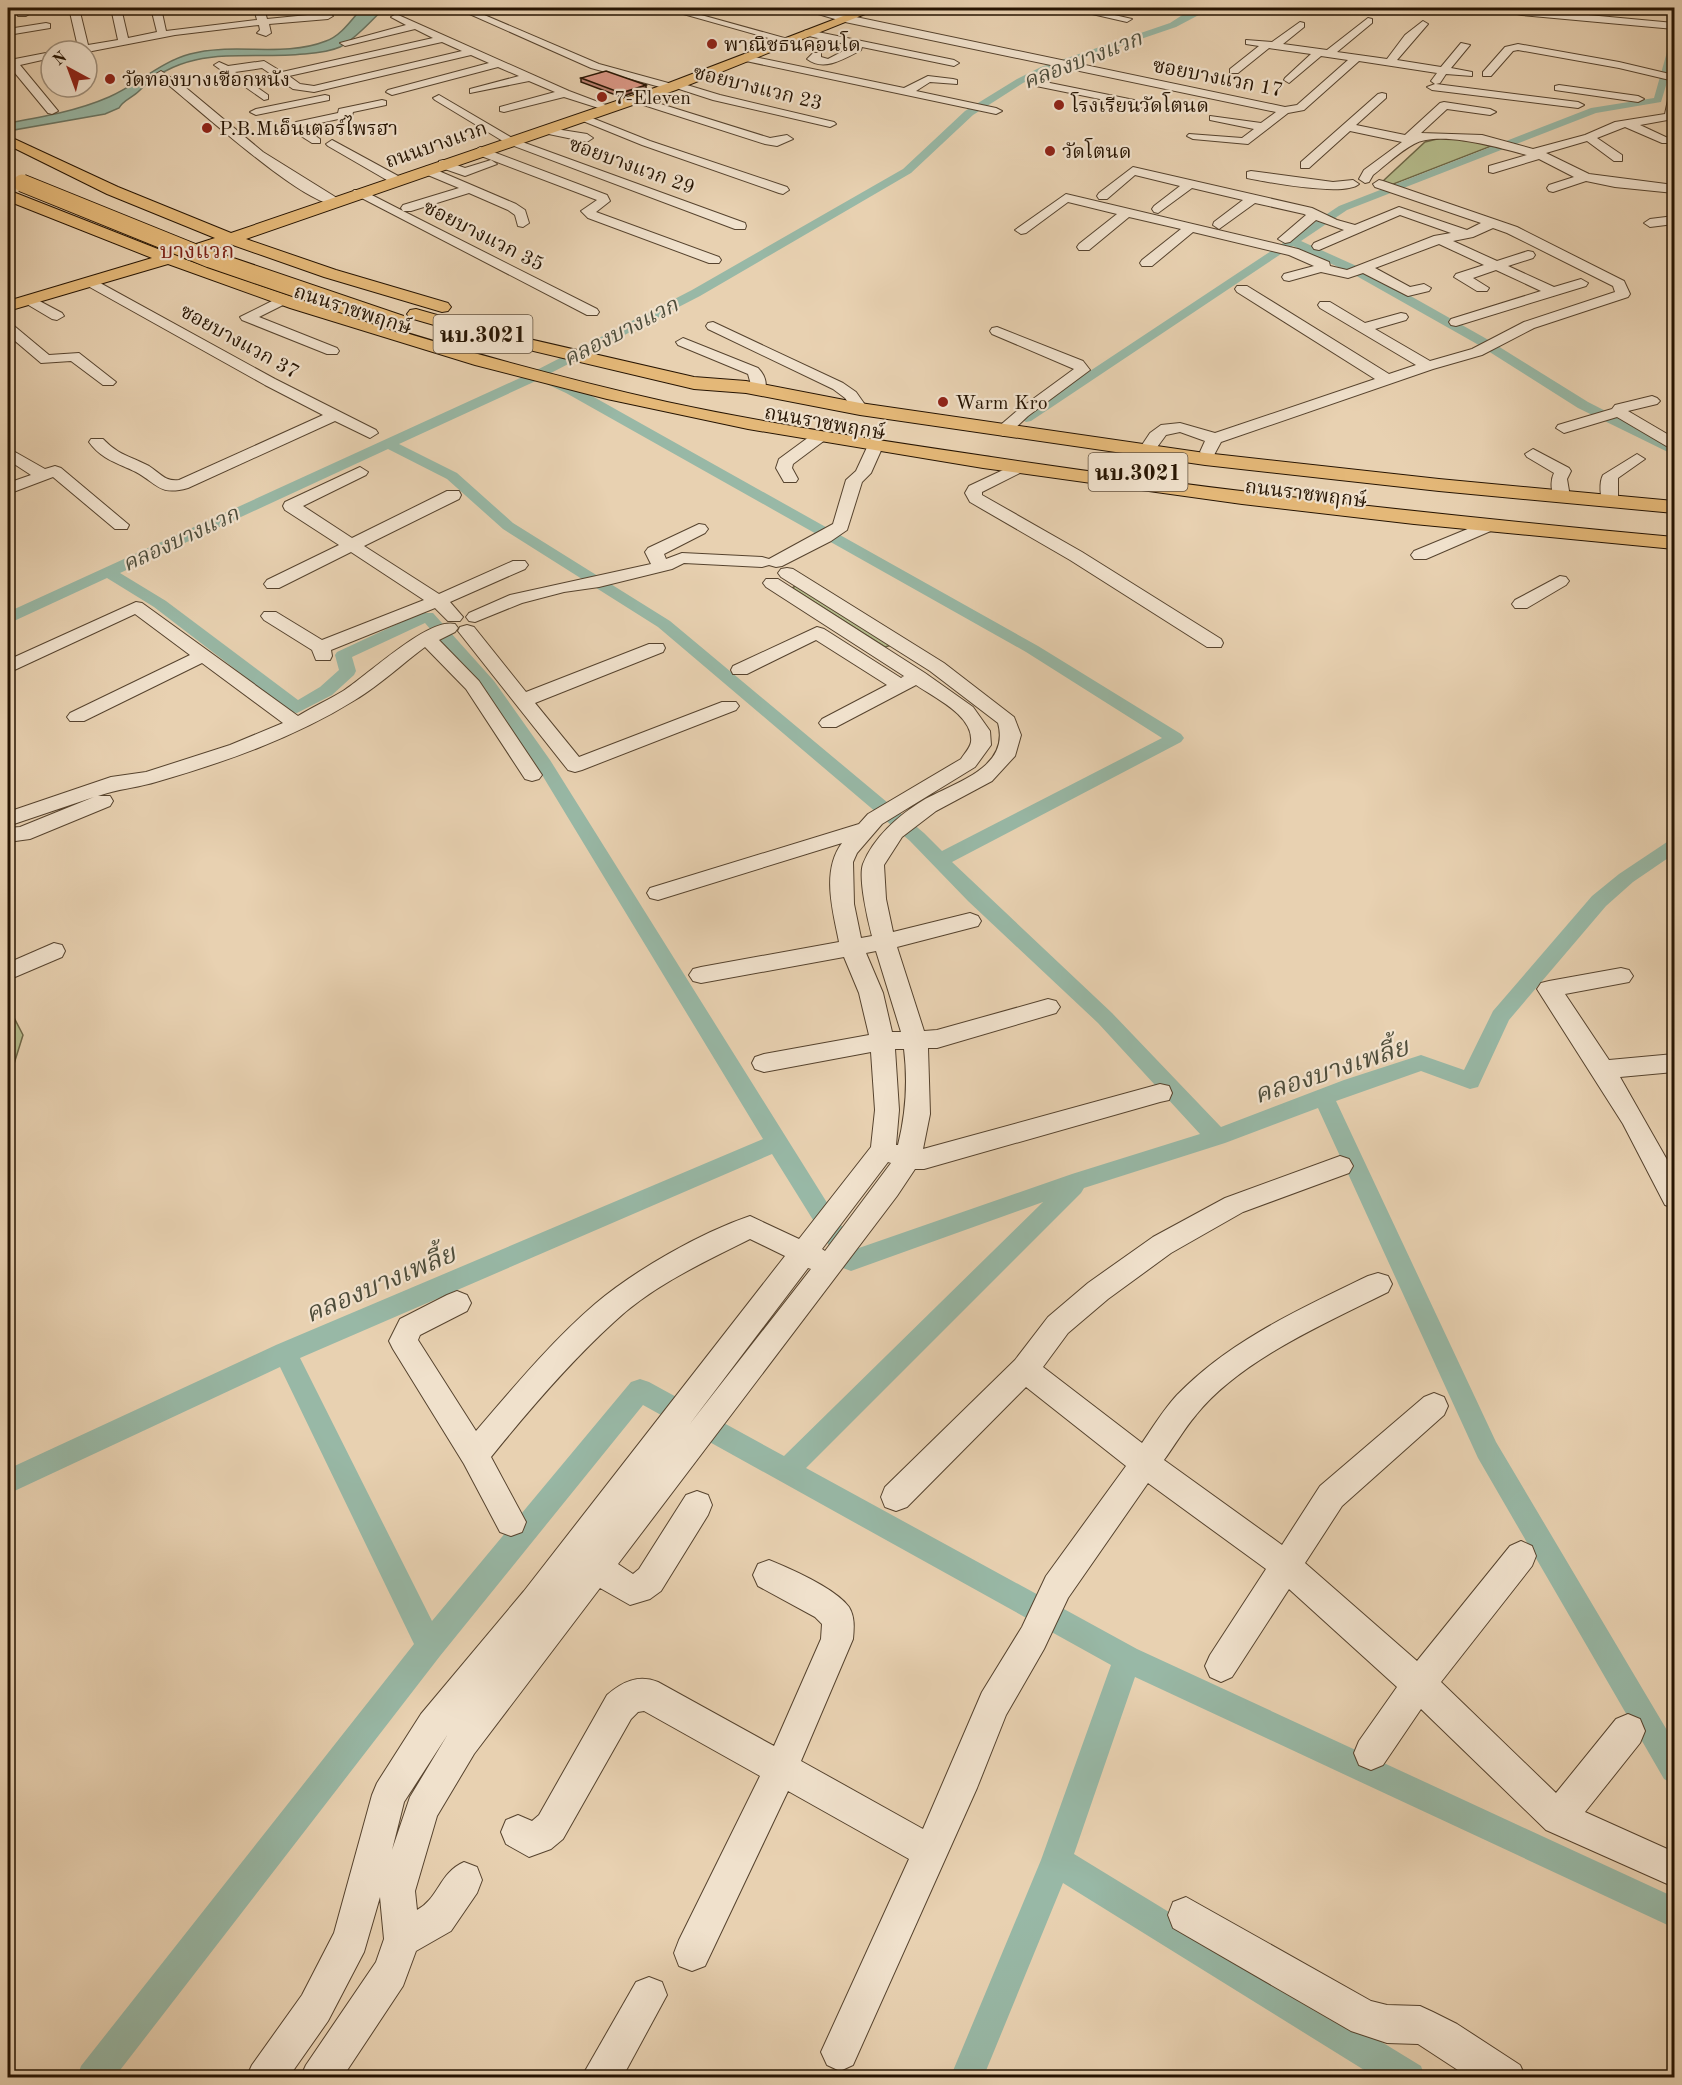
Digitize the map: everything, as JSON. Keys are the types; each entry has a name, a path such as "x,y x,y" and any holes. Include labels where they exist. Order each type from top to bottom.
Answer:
{"main road":[{"name":"ถนนบางแวก","path":"8,306 228,239 333,201 674,86 874,8"},
{"name":"ถนนราชพฤกษ์","path":"8,140 92,181 228,239 556,345 613,374 793,417 997,452 1250,487 1466,511 1668,538"},
{"name":"ถนนราชพฤกษ์","path":"8,154 49,177 567,382 670,408 874,446 1199,494 1487,526 1668,538"},
{"name":"ถนนราชพฤกษ์","path":"15,180 110,222 298,292 409,319 556,345 634,354 712,373 752,388"},
{"name":"ถนนราชพฤกษ์","path":"8,195 216,277 282,300 405,339 526,366 752,388 860,409 1205,459 1610,501 1674,505"},
{"path":"96,231 152,243 178,236 184,231 181,225 158,210"},
{"path":"216,277 216,267 226,260 244,255 269,254"}],"street":[{"path":"74,8 78,39"},
{"path":"116,8 124,42"},
{"path":"156,8 162,34"},
{"path":"244,35 266,33 259,8"},
{"name":"ซอยบางแวก 23","path":"461,8 610,72 830,124"},
{"path":"668,8 786,42"},
{"path":"1071,8 1127,19"},
{"path":"1517,8 1516,10 1522,12 1674,26"},
{"path":"8,15 29,11"},
{"path":"657,15 690,13"},
{"path":"802,13 837,22"},
{"path":"802,13 989,53"},
{"path":"99,46 204,23 263,22 328,16"},
{"path":"396,17 565,93 608,108"},
{"name":"ซอยบางแวก 17","path":"837,22 1049,61 1285,110 1300,108 1355,59"},
{"path":"1389,63 1410,36 1423,24"},
{"path":"1234,71 1300,25"},
{"path":"8,32 46,26"},
{"path":"345,43 417,26"},
{"path":"1289,80 1361,27"},
{"path":"808,33 954,63"},
{"path":"1530,48 1537,36"},
{"path":"743,40 755,37 786,42"},
{"path":"280,75 445,38"},
{"path":"817,55 812,59 829,62 857,48 841,40"},
{"path":"1250,42 1468,74"},
{"path":"1465,45 1429,91 1578,105"},
{"path":"1487,74 1509,48 1530,48 1673,78"},
{"path":"264,97 222,67 264,64 301,89 340,88 473,51"},
{"path":"1575,56 1559,82 1638,99"},
{"path":"9,61 39,57"},
{"path":"745,58 996,111"},
{"path":"9,61 52,111"},
{"path":"392,92 501,63"},
{"path":"1629,80 1634,68"},
{"path":"866,83 885,73"},
{"path":"161,74 192,96 235,136 333,201"},
{"path":"474,91 530,77"},
{"path":"910,93 928,79 953,82"},
{"path":"1205,93 1218,83"},
{"path":"1040,84 1144,105"},
{"path":"314,89 349,115"},
{"path":"1258,104 1273,92"},
{"path":"504,109 565,93"},
{"path":"910,93 948,97"},
{"path":"1305,165 1382,96"},
{"path":"256,112 326,98"},
{"name":"ซอยบางแวก 29","path":"439,98 510,141 740,226"},
{"path":"635,99 769,142 787,138"},
{"path":"921,107 924,102 932,99"},
{"path":"316,141 293,127 300,123 349,115 382,103"},
{"path":"1373,181 1444,105 1490,112"},
{"path":"1493,169 1526,150 1553,148 1673,109"},
{"path":"1193,136 1244,142 1285,110"},
{"path":"582,117 646,143 783,190"},
{"path":"1214,118 1264,127"},
{"path":"460,123 470,128 486,126"},
{"path":"1626,123 1666,141"},
{"path":"1424,124 1483,136 1526,150 1581,176 1615,183 1674,189"},
{"path":"1347,127 1410,140 1443,136 1483,136"},
{"path":"543,130 587,138"},
{"path":"1589,137 1618,158"},
{"path":"332,144 396,180"},
{"path":"1553,148 1566,152 1605,148"},
{"path":"442,164 465,172 491,164 476,153"},
{"path":"476,153 603,198 604,201 587,211 592,215 714,260"},
{"path":"427,170 518,210 523,216 523,223"},
{"path":"1102,196 1133,171 1253,198 1357,230"},
{"path":"1553,188 1581,176 1606,174"},
{"path":"1251,175 1333,186 1373,181 1416,199 1468,229 1493,265 1554,292"},
{"path":"1158,209 1190,184"},
{"path":"407,208 469,189"},
{"path":"1630,196 1674,189"},
{"name":"ซอยบางแวก 35","path":"358,193 592,312"},
{"path":"1021,230 1066,198 1293,252 1318,261 1324,265 1321,268"},
{"path":"1220,225 1253,198"},
{"path":"1319,246 1399,211 1468,229 1502,232 1604,283 1607,289 1508,318 1492,326"},
{"path":"1084,247 1127,212"},
{"path":"1285,239 1322,218"},
{"path":"1650,223 1674,220"},
{"path":"1147,262 1192,227"},
{"path":"1205,459 1214,439 1428,366 1477,352 1528,325 1623,294 1619,284 1512,230 1468,229 1348,274 1321,268 1289,277"},
{"path":"1245,259 1267,245"},
{"path":"1482,288 1461,277 1528,255"},
{"path":"1366,269 1408,292 1424,288"},
{"name":"ซอยบางแวก 37","path":"91,282 270,382 370,433"},
{"path":"1456,322 1581,284"},
{"path":"1242,289 1387,380"},
{"path":"30,300 57,316"},
{"path":"282,300 247,317 332,351"},
{"path":"1325,305 1428,366"},
{"path":"1363,328 1401,317"},
{"path":"713,326 838,387 851,396 860,409"},
{"path":"8,328 46,360 74,357 108,382"},
{"path":"1381,339 1414,328"},
{"path":"997,331 1078,364 1083,370 1004,431"},
{"path":"1146,451 1159,432 1171,428 1197,429 1463,341"},
{"path":"683,342 756,373 752,388"},
{"path":"1619,412 1624,405 1652,401"},
{"path":"1564,428 1619,412 1674,444"},
{"path":"97,442 118,459 142,469 162,484 182,485 335,415"},
{"path":"1197,429 1214,439"},
{"path":"790,479 784,468 785,462 819,437"},
{"path":"8,819 55,811 123,793 148,778 237,749 297,724 350,695 428,639 516,599 664,566 693,574 767,573 840,534 868,480 863,473 874,446"},
{"path":"8,453 43,476"},
{"path":"1533,454 1563,471 1559,479 1562,496"},
{"path":"1610,501 1609,479 1611,475 1637,459"},
{"path":"1018,468 975,489 973,493 976,498 1076,556 1214,643"},
{"path":"8,489 55,471 121,525"},
{"path":"360,472 291,506 438,601 462,623 575,766 729,706"},
{"path":"273,584 453,495"},
{"path":"1420,555 1487,526"},
{"path":"664,566 654,552 699,529"},
{"path":"270,616 322,651 519,565"},
{"path":"767,573 937,667 1007,721 1011,735 1005,756 985,777 921,800"},
{"path":"664,1458 720,1362 883,1150 887,1110 882,1041 871,993 852,948 843,904 842,862 848,850 878,826 921,800 968,763 981,745 980,731 966,711 767,573"},
{"path":"1521,604 1560,581"},
{"path":"8,667 136,607 297,724"},
{"path":"740,670 817,633 900,685"},
{"path":"428,639 445,652 487,705 532,775"},
{"path":"522,701 656,648"},
{"path":"77,717 204,655"},
{"path":"829,723 937,667"},
{"path":"8,835 23,834 55,811"},
{"path":"658,893 878,826"},
{"path":"319,2078 390,1973 402,1939 397,1892 422,1809 462,1742 584,1561 664,1458 746,1373 877,1203 908,1159 918,1114 915,1040 884,942 875,899 873,866 878,826"},
{"path":"701,975 884,942 970,921"},
{"path":"8,972 54,951"},
{"path":"1621,976 1549,989 1668,1166 1674,1198"},
{"path":"764,1063 882,1041 936,1039 1048,1007"},
{"path":"1602,1070 1674,1063"},
{"path":"883,1150 908,1159 924,1159 967,1149 1160,1092"},
{"path":"896,1497 1025,1369 1058,1325 1098,1291 1162,1245 1234,1205 1340,1166"},
{"path":"474,1455 530,1388 605,1312 672,1265 750,1227 809,1246 833,1260"},
{"path":"840,2052 931,1852 994,1704 1033,1638 1057,1587 1186,1405 1215,1377 1275,1335 1378,1284"},
{"path":"457,1304 410,1327 403,1341 474,1455 511,1522"},
{"path":"1025,1369 1145,1463 1286,1566 1419,1684 1558,1818 1674,1870"},
{"path":"1221,1666 1331,1496 1434,1406"},
{"path":"584,1561 630,1590 639,1588 650,1580 697,1505"},
{"path":"1371,1753 1419,1684 1521,1556"},
{"path":"266,2078 315,2008 351,1939 389,1795 433,1726 584,1561"},
{"path":"692,1953 781,1769 837,1639 838,1619 826,1606 769,1575"},
{"path":"518,1832 529,1839 539,1837 550,1827 619,1707 630,1697 646,1694 931,1852"},
{"path":"1558,1818 1628,1731"},
{"path":"402,1939 438,1918 464,1880"},
{"path":"1186,1915 1364,2018 1387,2025 1420,2025 1444,2037 1477,2061 1507,2078"},
{"path":"600,2078 649,1995"}],"shaded area":[{"path":"362,8 385,8 352,39 336,49 304,54 217,57 196,60 176,66 157,76 119,108 105,114 8,131 8,123 72,110 109,97 169,62 190,54 224,49 293,49 326,41 341,31"},
{"path":"1441,138 1463,138 1494,145 1391,185 1383,181 1425,142"},
{"path":"797,585 892,645 885,647 792,588"},
{"path":"8,1006 23,1035 14,1064 8,1072"}],"building":[{"path":"606,71 646,85 621,93 581,78"}],"waterway":[{"name":"คลองบางแวก","path":"388,444 536,376 696,293 907,171 969,113 1020,81 1044,69 1173,25 1187,16 1208,8"},
{"path":"1292,242 1343,208 1594,110 1658,100 1674,45"},
{"path":"1026,418 1292,242"},
{"path":"1292,242 1357,271 1481,341 1583,405 1674,451"},
{"path":"543,378 571,390 1032,649 1175,738 940,860"},
{"name":"คลองบางแวก","path":"108,572 388,444"},
{"path":"388,444 452,476 508,526 664,624 917,837 975,896 1105,1018 1217,1137"},
{"name":"คลองบางแวก","path":"8,618 108,572"},
{"path":"108,572 160,604 297,708 326,691 348,671 343,655 427,616 459,650 516,722 566,799 777,1143"},
{"name":"คลองบางเพลี้ย","path":"1217,1137 1352,1086 1421,1063 1470,1081 1500,1016 1599,901 1626,878 1674,846"},
{"path":"1324,1097 1487,1450 1674,1769"},
{"path":"777,1143 851,1261 1080,1180 1217,1137"},
{"name":"คลองบางเพลี้ย","path":"285,1353 777,1143"},
{"path":"786,1471 1073,1187"},
{"name":"คลองบางเพลี้ย","path":"8,1482 285,1353"},
{"path":"285,1353 430,1646"},
{"path":"430,1646 640,1390 786,1471"},
{"path":"786,1471 1127,1659"},
{"path":"93,2078 430,1646"},
{"path":"1056,1861 1127,1659"},
{"path":"1127,1659 1674,1913"},
{"path":"966,2078 1056,1861"},
{"path":"1056,1861 1409,2078"}],"place":[{"name":"พาณิชธนคอนโด","path":"712,44"},
{"name":"วัดทองบางเชือกหนัง","path":"110,79"},
{"name":"7-Eleven","path":"602,97"},
{"name":"โรงเรียนวัดโตนด","path":"1059,105"},
{"name":"P.B.Mเอ็นเตอร์ไพรฮา","path":"207,128"},
{"name":"วัดโตนด","path":"1050,151"},
{"name":"Warm Kro","path":"943,402"}],"district":[{"name":"บางแวก","path":"197,250"}]}
